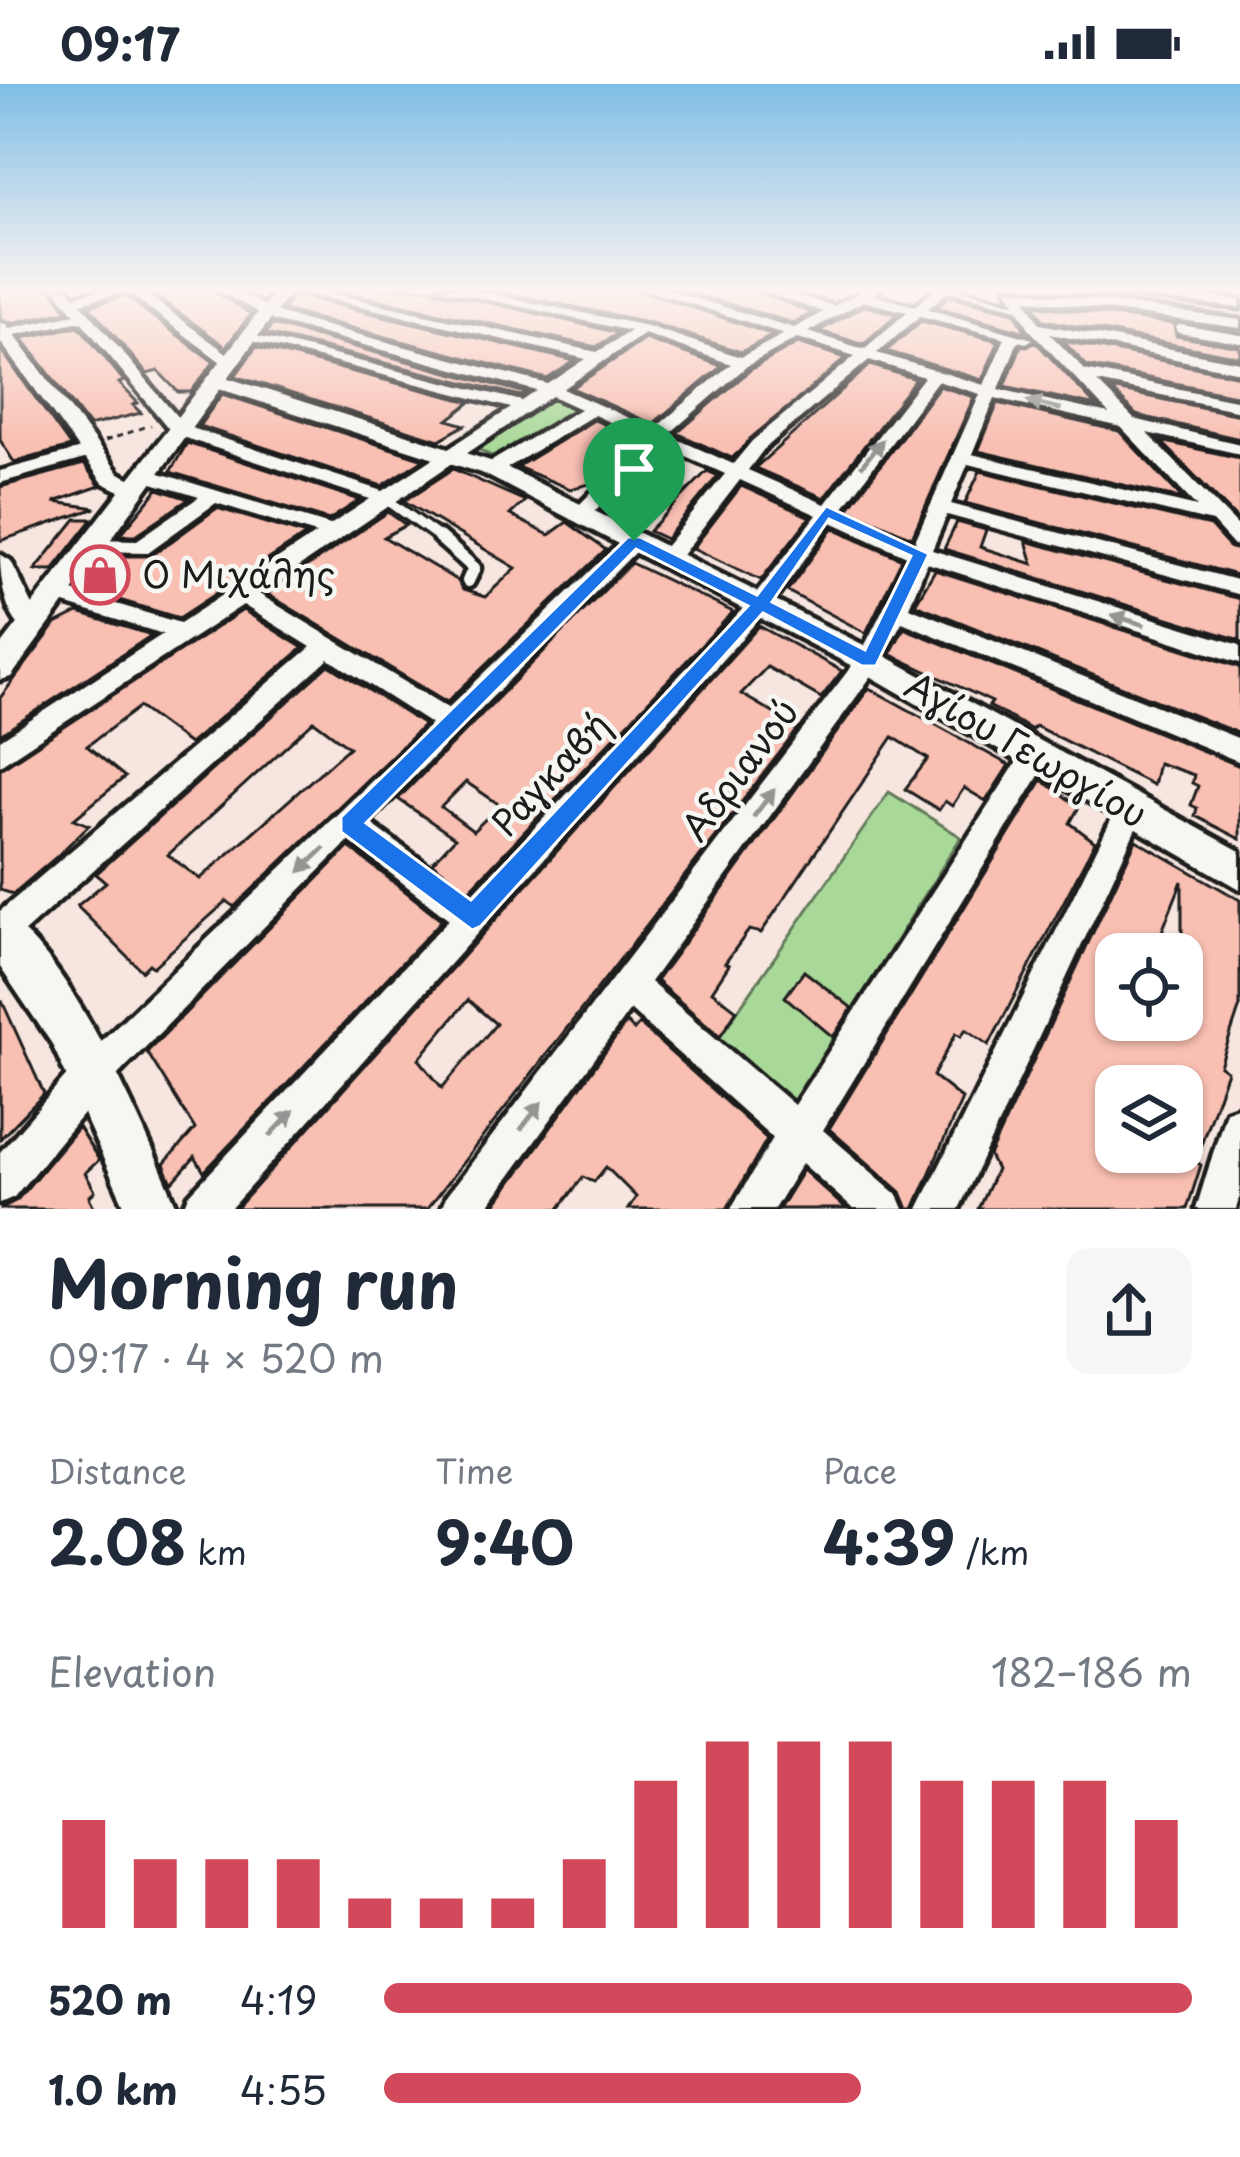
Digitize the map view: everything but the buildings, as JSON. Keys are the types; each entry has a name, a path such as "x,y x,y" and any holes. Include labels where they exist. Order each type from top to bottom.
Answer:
{"street":[{"path":"7,340 110,478 215,495 331,532"},
{"path":"104,340 174,425 383,497"},
{"path":"187,340 223,372"},
{"path":"0,669 17,639 141,482 174,425 246,340"},
{"path":"267,340 523,406"},
{"path":"369,340 550,389 920,554 1240,654"},
{"path":"525,340 599,357"},
{"path":"0,754 624,340"},
{"path":"676,340 742,363"},
{"path":"581,514 655,437 742,363 777,340"},
{"path":"827,340 988,391 1240,449"},
{"path":"668,558 775,429 882,340"},
{"name":"Αδριανού","path":"460,1209 869,661 896,611 1010,340"},
{"path":"1030,340 1052,346"},
{"path":"1047,340 1240,540"},
{"path":"1104,340 1240,367"},
{"name":"Αγίου Γεωργίου","path":"223,372 492,469 869,661 1240,871"},
{"name":"Ραγκαβή","path":"203,1209 760,604 934,374"},
{"path":"1082,374 1240,406"},
{"path":"492,469 592,409"},
{"path":"0,452 7,475 90,449"},
{"path":"960,457 1219,518"},
{"path":"93,546 141,548 215,495"},
{"path":"938,507 1240,588"},
{"path":"0,1183 88,1078 634,541"},
{"path":"1,566 17,639"},
{"path":"241,593 449,722"},
{"path":"56,594 180,631"},
{"path":"896,611 1240,751"},
{"path":"152,1209 42,981 0,934 329,645"},
{"path":"751,1209 1036,756"},
{"path":"938,1209 1130,809"},
{"path":"349,824 472,917"},
{"path":"628,986 884,1209"},
{"path":"1216,1209 1240,1124"},
{"path":"0,1160 36,1135"}],"lane":[{"path":"383,497 466,556 474,568 468,580"}],"path":[{"path":"90,449 174,425"}],"green space":[{"path":"549,397 578,410 497,459 472,446"},
{"path":"889,792 961,837 789,1112 714,1045"}],"place":[{"name":"Ο Μιχάλης","path":"100,575"}],"route":[{"path":"634,541 349,824 472,917 760,604 826,511 920,554 869,661 760,604 634,541"}]}
